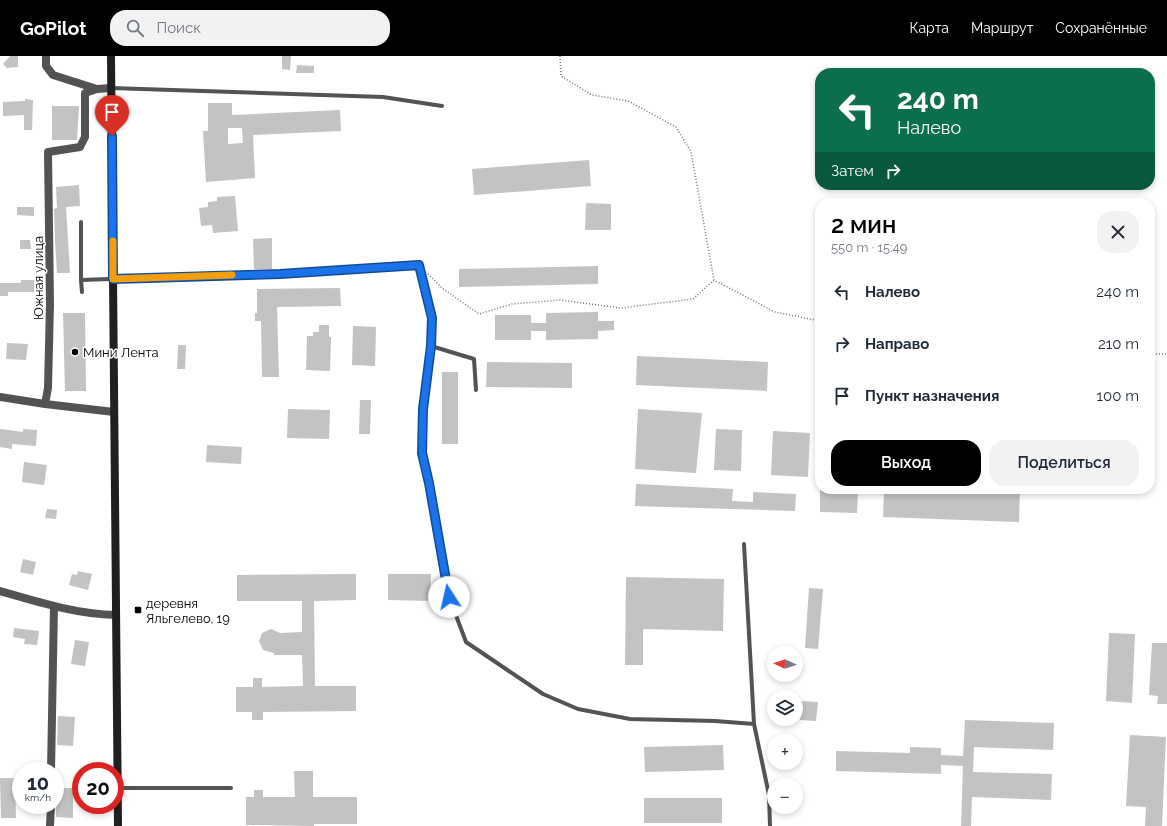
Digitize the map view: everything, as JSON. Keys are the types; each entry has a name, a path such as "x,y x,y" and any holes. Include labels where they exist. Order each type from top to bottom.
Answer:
{"main road":[{"path":"111,56 118,762"},
{"path":"118,814 118,826"}],"street":[{"path":"46,56 46,66 53,75 97,89 111,88"},
{"name":"Южная улица","path":"44,404 48,388 50,303 48,152 80,147 85,137 85,93 97,89"},
{"path":"0,397 44,404 114,412"},
{"path":"0,591 54,606 98,615 116,615"},
{"path":"51,762 54,606"},
{"path":"50,826 51,814"}],"lane":[{"path":"111,88 383,97 442,106"},
{"path":"81,222 82,292"},
{"path":"81,280 280,274 419,265 432,318 431,346 423,409 422,453 429,483 449,597 466,642 543,694 578,709 630,719 715,721 754,724"},
{"path":"431,346 474,359 476,390"},
{"path":"744,544 754,724 769,795 770,826"},
{"path":"124,788 232,788"}],"path":[{"path":"560,56 561,76 592,95 628,101 676,127 691,152 714,280"},
{"path":"419,265 442,288 479,314 512,304 560,300 621,308 694,299 714,280"},
{"path":"714,280 775,312 815,320"},
{"path":"1155,354 1167,354"}],"building":[{"path":"10,56 18,56 18,67 7,68 3,64"},
{"path":"282,56 291,56 290,70 282,69"},
{"path":"297,65 314,66 314,73 296,73"},
{"path":"25,99 33,100 32,130 24,130 24,115 3,116 3,102 25,101"},
{"path":"208,103 232,103 232,115 340,110 341,131 253,135 255,178 206,182 203,131 208,131","holes":["228,128 242,128 243,143 228,144"]},
{"path":"52,106 79,106 77,140 52,140"},
{"path":"589,160 591,186 474,195 472,169"},
{"path":"79,185 80,206 66,207 70,273 57,273 54,209 57,208 56,187"},
{"path":"235,196 238,231 213,233 212,225 201,226 199,208 208,207 208,202 217,201 217,197"},
{"path":"586,203 611,204 611,230 585,230"},
{"path":"17,207 34,207 34,216 17,215"},
{"path":"272,238 272,269 254,269 253,239"},
{"path":"20,240 30,240 31,249 20,249"},
{"path":"598,266 598,284 459,287 459,269"},
{"path":"21,280 34,280 34,292 8,292 8,296 0,296 0,283 21,283"},
{"path":"340,288 341,306 277,307 279,377 262,377 261,321 255,321 255,313 257,313 257,289"},
{"path":"598,312 598,321 614,321 614,330 598,331 598,339 546,340 546,331 531,331 531,340 495,340 495,315 531,315 531,323 546,323 546,313"},
{"name":"Мини Лента","path":"63,313 85,313 86,391 65,391"},
{"path":"319,325 329,325 329,337 331,337 330,371 306,370 307,336 313,336 313,332 319,332"},
{"path":"353,326 376,327 375,366 352,365"},
{"path":"7,343 28,344 26,360 6,359"},
{"path":"178,345 186,345 185,369 177,369"},
{"path":"637,356 768,362 767,391 636,385"},
{"path":"487,362 572,363 572,388 486,387"},
{"path":"442,372 458,372 458,444 442,444"},
{"path":"360,400 371,400 370,434 359,434"},
{"path":"288,409 330,410 329,439 287,438"},
{"path":"638,409 702,413 696,473 635,469"},
{"path":"0,429 23,432 23,429 37,430 36,446 12,444 12,449 0,447"},
{"path":"716,429 742,430 741,471 714,470"},
{"path":"773,431 810,433 808,477 771,475"},
{"path":"207,445 242,447 241,464 206,462"},
{"path":"24,462 47,465 44,485 22,482"},
{"path":"636,484 733,489 732,501 753,502 753,492 796,494 795,511 635,506"},
{"path":"820,494 858,494 857,513 820,512"},
{"path":"884,494 1020,494 1019,522 883,517"},
{"path":"47,509 57,510 56,519 45,518"},
{"path":"23,559 36,562 33,575 20,572"},
{"path":"78,571 92,574 88,590 69,585 72,574 77,575"},
{"path":"356,574 356,600 314,601 315,686 356,686 356,711 263,712 263,720 252,720 252,712 236,712 236,687 253,687 253,678 262,678 262,687 303,686 302,655 274,655 274,653 263,650 259,641 262,633 271,629 280,633 302,632 302,601 237,601 237,575"},
{"path":"388,574 431,574 430,601 388,600"},
{"path":"626,577 724,579 723,631 643,629 643,665 625,665"},
{"path":"809,588 823,589 818,649 805,648"},
{"path":"14,628 39,631 37,645 24,644 25,639 13,637"},
{"path":"1109,633 1135,634 1132,703 1106,701"},
{"path":"75,640 89,642 85,666 71,664"},
{"path":"1152,643 1167,643 1167,704 1157,704 1158,696 1149,695"},
{"path":"803,701 818,702 816,721 803,720"},
{"path":"58,716 75,717 73,746 57,745"},
{"path":"965,720 1054,723 1053,750 974,747 973,772 1052,774 1051,800 972,797 971,826 961,826 963,766 941,765 941,774 836,771 836,751 910,753 910,747 941,748 941,755 963,756"},
{"path":"1130,735 1166,737 1162,826 1145,826 1146,807 1126,806"},
{"path":"723,745 724,770 645,772 644,747"},
{"path":"294,771 313,771 313,797 357,797 357,824 314,824 314,826 246,825 246,797 254,797 254,790 263,790 263,797 295,797"},
{"path":"0,778 12,778 12,814 16,814 16,818 1,818"},
{"path":"64,788 72,788 73,818 56,817 56,814 64,814"},
{"path":"644,798 722,798 722,823 644,823"}],"slow traffic":[{"path":"113,241 113,279 232,275"}],"place":[{"name":"Мини Лента","path":"75,352"},
{"name":"деревня Яльгелево, 19","path":"138,610"}],"route":[{"path":"112,136 113,279 280,274 419,265 432,318 431,346 423,409 422,453 429,483 449,597"}]}
